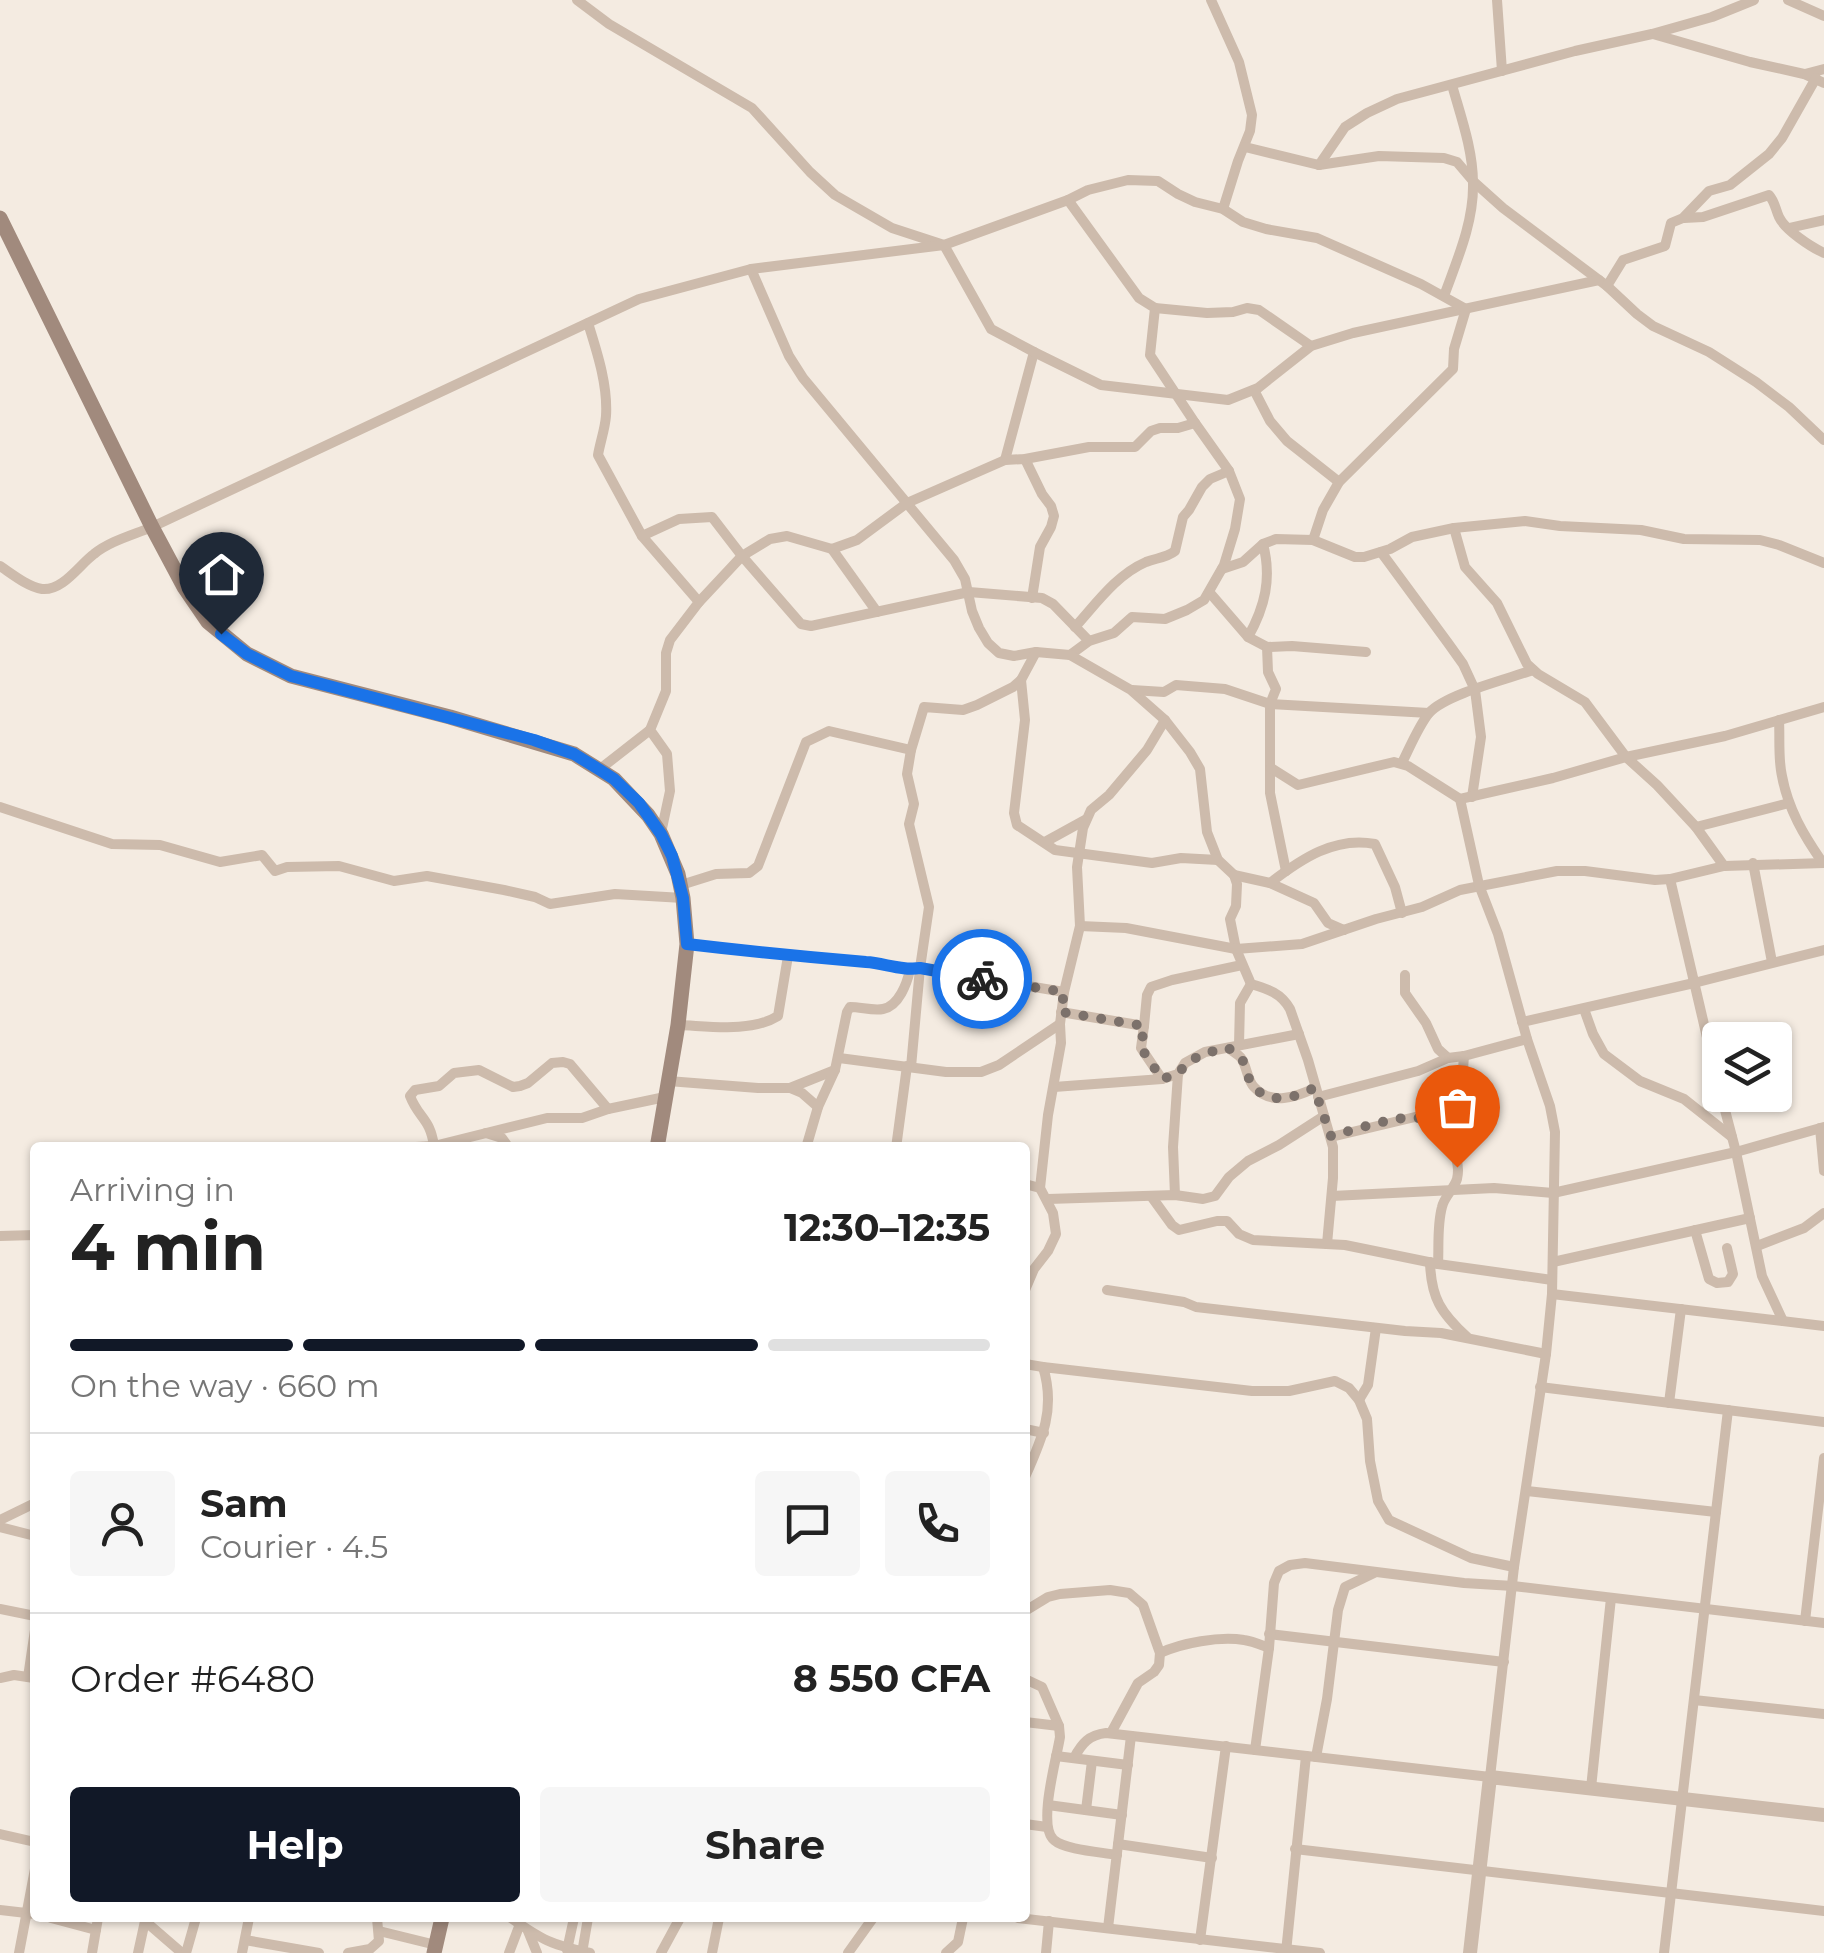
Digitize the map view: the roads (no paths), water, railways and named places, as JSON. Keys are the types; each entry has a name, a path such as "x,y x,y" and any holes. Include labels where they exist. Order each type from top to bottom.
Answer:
{"main road":[{"path":"0,218 152,527 208,622 247,654 291,676 574,754 614,779 639,803 672,856 682,891 687,944 659,1142"},
{"path":"435,1949 441,1922"}],"street":[{"path":"577,0 609,24 752,108 835,195 892,228 944,245 991,329 1101,385 1228,400 1254,390 1310,346 1466,309 1603,283 1623,260 1665,246 1670,222 1703,217 1769,194 1781,221 1806,244 1824,253"},
{"path":"1210,0 1239,62 1252,115 1222,209"},
{"path":"1497,0 1502,71"},
{"path":"1320,165 1345,128 1397,99 1652,34 1754,0"},
{"path":"1788,0 1824,16"},
{"path":"1652,34 1817,76 1769,154 1730,185 1709,192 1682,218"},
{"path":"1444,296 1471,210 1474,182 1452,84"},
{"path":"1244,148 1320,165 1379,156 1457,162 1503,208 1603,283 1637,314 1756,382 1790,407 1824,440"},
{"path":"0,566 33,586 48,589 62,583 94,553 639,299 751,269 944,245 1088,190 1140,179 1158,181 1178,194 1222,209 1243,222 1317,238 1346,249 1466,309"},
{"path":"1068,200 1138,298 1155,308 1208,313 1259,310 1310,346"},
{"path":"1789,228 1824,220"},
{"path":"751,269 789,356 803,378 954,560 988,643 999,653 1014,656 1036,652 1070,655 1132,690 1165,720 1200,769 1207,832 1218,860 1234,876 1238,889 1230,919 1236,950 1252,984 1285,1000 1331,1136 1334,1162 1327,1244"},
{"path":"1070,655 1088,641 1114,633 1132,617 1166,619 1198,605 1210,593 1222,569 1235,529 1240,499 1230,471 1150,355 1155,308"},
{"path":"1313,540 1323,510 1339,482 1454,369 1454,350 1466,309"},
{"path":"588,322 599,358 606,416 598,456 642,536 699,602"},
{"path":"1005,460 1034,352"},
{"path":"1254,390 1287,441 1339,482"},
{"path":"832,550 857,540 907,504 1005,460 1089,447 1135,447 1150,431 1194,423"},
{"path":"1025,459 1054,516 1040,546 1032,598"},
{"path":"1076,627 1112,585 1144,563 1176,552 1182,517 1202,487 1230,471"},
{"path":"642,536 680,519 712,518 801,624 811,626 969,592 1042,598 1053,604 1088,641"},
{"path":"1222,569 1243,562 1263,544 1286,538 1313,540 1356,557 1454,528 1526,521 1641,530 1684,539 1760,540 1824,563"},
{"path":"1454,528 1465,567 1496,603 1527,664 1585,702 1626,758 1696,827 1724,866"},
{"path":"600,770 650,730 666,691 670,640 742,556 770,539 787,536 832,550 877,612"},
{"path":"1248,638 1266,598 1268,564 1263,544"},
{"path":"1381,552 1463,664 1474,690 1481,737 1466,798 1479,885 1496,928 1555,1132 1552,1294 1546,1354 1514,1567 1470,1953"},
{"path":"1210,593 1248,638 1267,647 1366,652"},
{"path":"1267,647 1268,672 1276,689 1270,704 1270,793 1286,871"},
{"path":"897,1142 909,1066 915,969 929,907 909,824 914,804 908,774 911,750 924,707 963,710 1013,687 1036,652"},
{"path":"1402,763 1437,706 1533,670"},
{"path":"1020,680 1024,720 1014,813 1017,825 1055,850 1152,863 1182,858 1218,860"},
{"path":"1132,690 1164,692 1176,685 1225,689 1270,704 1430,713"},
{"path":"1271,768 1298,784 1379,764 1402,763 1466,798 1724,736 1824,707"},
{"path":"1030,1278 1056,1234 1056,1220 1040,1188 1062,1043 1060,1018 1080,926 1078,854 1085,820 1147,750 1165,720"},
{"path":"1778,720 1781,772 1789,803 1804,835 1824,862"},
{"path":"650,730 667,754 670,791 661,834"},
{"path":"0,807 112,844 160,845 220,862 262,856 275,871 287,867 339,866 394,882 427,876 535,897 550,904 614,894 682,891 716,874 750,873 758,866 806,742 816,735 828,731 911,750"},
{"path":"1696,827 1789,803"},
{"path":"1044,842 1085,820"},
{"path":"1270,883 1302,858 1331,847 1376,844 1402,912"},
{"path":"1080,926 1126,928 1236,950 1302,944 1422,907 1460,890 1568,870 1670,880 1724,866 1824,862"},
{"path":"1753,863 1772,962"},
{"path":"1234,876 1270,883 1314,903 1328,923 1344,930"},
{"path":"1670,880 1703,1022"},
{"path":"687,944 882,963 1064,992"},
{"path":"1522,1022 1824,950"},
{"path":"678,1025 769,1022 778,1016 788,956"},
{"path":"1162,1079 1141,1048 1151,987 1242,965"},
{"path":"808,1142 837,1064 847,1012 856,1006 882,1010 892,1006 915,969"},
{"path":"1405,974 1405,993 1438,1049 1448,1058"},
{"path":"1252,984 1240,1004 1234,1047 1252,1086 1280,1098 1418,1071 1448,1058 1527,1039"},
{"path":"1584,1008 1604,1054 1640,1080 1684,1099 1732,1136"},
{"path":"790,1088 837,1064 981,1072 999,1065 1060,1018 1144,1026"},
{"path":"1054,1087 1162,1079 1178,1074 1204,1052 1299,1034"},
{"path":"1432,1125 1461,1094 1464,1056"},
{"path":"434,1142 432,1129 410,1096 415,1090 439,1086 454,1074 479,1070 512,1087 528,1083 552,1063 563,1062 570,1064 608,1109"},
{"path":"1176,1196 1178,1074"},
{"path":"449,1142 547,1118 582,1118 667,1089 790,1088 818,1107"},
{"path":"1725,1112 1764,1284 1783,1322"},
{"path":"1048,1200 1215,1196 1248,1161 1324,1116"},
{"path":"1331,1136 1415,1117 1432,1125 1445,1138 1456,1157 1458,1174 1441,1211 1433,1294 1440,1308 1467,1338"},
{"path":"1332,1196 1494,1188 1554,1193 1736,1152 1822,1128 1824,1170"},
{"path":"486,1132 505,1142"},
{"path":"1030,1185 1040,1188"},
{"path":"1151,1196 1179,1230 1228,1221 1240,1234 1253,1240 1345,1245 1552,1280"},
{"path":"1756,1246 1804,1228 1824,1213"},
{"path":"1552,1262 1750,1218"},
{"path":"1695,1230 1708,1279 1717,1283 1732,1278 1726,1248"},
{"path":"0,1236 30,1236"},
{"path":"1107,1290 1196,1307 1467,1338 1546,1354"},
{"path":"1552,1294 1824,1326"},
{"path":"1669,1403 1681,1309"},
{"path":"1359,1400 1368,1385 1376,1328"},
{"path":"1030,1365 1252,1391 1289,1391 1336,1381 1349,1388 1367,1418 1378,1501 1388,1520 1472,1558 1514,1567"},
{"path":"1030,1465 1044,1432 1050,1398 1043,1367"},
{"path":"1540,1387 1824,1422"},
{"path":"1664,1953 1728,1410"},
{"path":"1030,1430 1044,1432"},
{"path":"1806,1621 1824,1458"},
{"path":"1527,1491 1716,1512"},
{"path":"0,1524 30,1505"},
{"path":"0,1524 30,1534"},
{"path":"1255,1750 1274,1583 1279,1571 1290,1565 1323,1564 1464,1584 1512,1586 1824,1623"},
{"path":"1286,1951 1295,1849 1338,1610 1345,1587 1378,1572"},
{"path":"1030,1608 1060,1594 1110,1590 1128,1593 1143,1605 1160,1652 1157,1670 1138,1683 1111,1733"},
{"path":"1591,1788 1611,1598"},
{"path":"0,1610 30,1615"},
{"path":"1269,1634 1504,1662"},
{"path":"1160,1652 1178,1644 1242,1639 1269,1648"},
{"path":"0,1678 30,1677"},
{"path":"1030,1681 1042,1687 1060,1737 1048,1805 1050,1838 1060,1844 1212,1858"},
{"path":"1694,1700 1824,1714"},
{"path":"1030,1723 1058,1726"},
{"path":"1074,1758 1091,1736 1111,1733 1824,1816"},
{"path":"1108,1928 1132,1736"},
{"path":"1200,1940 1226,1746"},
{"path":"1056,1756 1128,1765"},
{"path":"1086,1810 1092,1761"},
{"path":"1048,1805 1122,1815"},
{"path":"1030,1824 1047,1826"},
{"path":"0,1834 30,1841"},
{"path":"1295,1849 1824,1911"},
{"path":"0,1910 30,1913 19,1953"},
{"path":"1030,1919 1320,1953"},
{"path":"1046,1953 1048,1921"},
{"path":"138,1953 143,1922"},
{"path":"148,1922 184,1953 195,1922"},
{"path":"242,1953 248,1922"},
{"path":"567,1950 573,1922"},
{"path":"520,1924 567,1950 585,1952 588,1922"},
{"path":"661,1953 678,1922"},
{"path":"712,1953 718,1922"},
{"path":"848,1953 870,1922"},
{"path":"946,1953 958,1942 962,1922"},
{"path":"92,1953 97,1924"},
{"path":"509,1953 520,1924"},
{"path":"520,1924 538,1953"},
{"path":"245,1940 320,1953"},
{"path":"348,1953 370,1949 379,1942 435,1949"}]}
